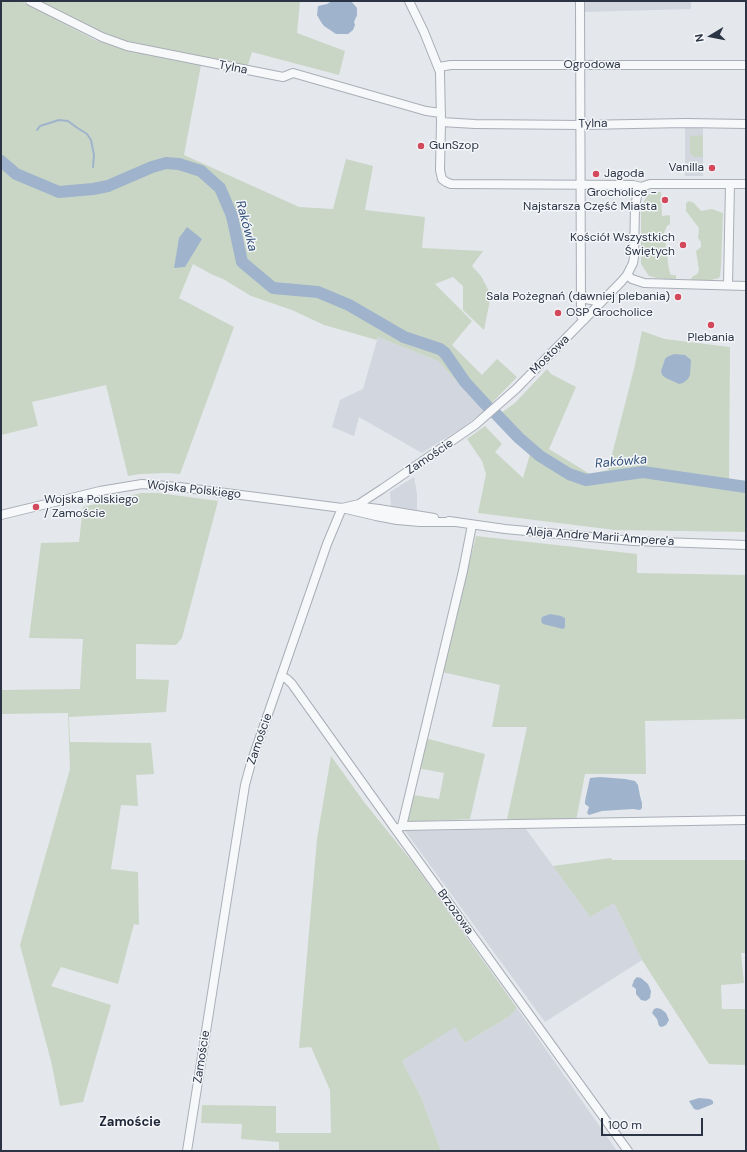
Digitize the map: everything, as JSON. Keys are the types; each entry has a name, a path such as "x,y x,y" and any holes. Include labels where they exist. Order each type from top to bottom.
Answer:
{"street":[{"name":"Tylna","path":"30,1 102,37 127,46 283,77 293,73 426,111 441,113"},
{"path":"409,1 424,32 438,67 441,82 440,175 446,182 451,184 581,184 633,185 641,187 650,184 746,184"},
{"path":"580,1 581,316 584,320"},
{"name":"Ogrodowa","path":"438,67 451,65 580,64 746,65"},
{"name":"Tylna","path":"441,122 475,124 580,125 686,123 746,124"},
{"path":"728,285 730,184"},
{"path":"641,187 638,192 635,206 634,257 627,275 632,279 644,283 746,286"},
{"name":"Mostowa","path":"487,415 499,405 584,320 627,275"},
{"path":"581,294 586,299 601,302"},
{"name":"Zamoście","path":"187,1151 245,785 251,763 327,544 342,508 359,504 465,433 487,415"},
{"name":"Wojska Polskiego","path":"1,515 100,491 142,484 179,487 342,508"},
{"path":"376,493 374,501 379,509"},
{"name":"Aleja Andre Marii Ampere'a","path":"342,508 363,507 421,515 472,525 567,535 633,541 746,545"},
{"name":"Aleja Andre Marii Ampere'a","path":"342,508 397,520 454,522"},
{"path":"472,525 460,585 399,828 746,820"},
{"name":"Brzozowa","path":"281,676 292,684 399,828 628,1151"}],"shaded area":[{"path":"583,1 691,1 691,9 583,12"},
{"path":"685,127 703,127 703,176 685,176"},
{"path":"378,337 438,361 484,411 462,428 422,453 359,417 354,436 332,427 340,400 363,389"},
{"path":"414,477 417,494 417,510 391,506 390,492"},
{"path":"526,829 590,917 614,903 642,960 545,1022 405,831"},
{"path":"517,1008 617,1151 441,1151 421,1097 402,1061 455,1026 465,1043 510,1016"}],"green space":[{"path":"1,1 21,1 95,40 123,49 201,65 184,155 299,207 333,209 346,159 373,166 365,210 425,217 422,248 483,251 472,266 481,276 491,295 484,330 463,310 463,286 453,277 435,284 472,321 452,345 482,375 497,359 517,377 484,411 438,361 378,337 377,340 324,325 292,310 251,296 223,279 193,264 179,298 234,327 180,474 140,474 128,476 106,385 32,402 38,426 1,435"},
{"path":"35,1 300,1 297,33 345,51 339,75 252,52 247,68 118,40"},
{"path":"703,135 703,157 694,157 690,152 690,136"},
{"path":"654,192 661,192 662,216 670,215 670,224 667,226 664,233 669,270 671,275 676,275 674,280 649,276 641,264 641,209 648,195"},
{"path":"689,201 694,203 701,211 712,209 723,213 721,267 719,278 707,281 693,281 691,279 699,270 696,251 701,247 701,242 698,238 699,228 686,211 686,203"},
{"path":"642,331 665,339 730,347 729,479 746,481 746,532 615,530 478,513 486,474 482,461 467,439 485,426 502,444 495,452 523,478 533,444 501,413 515,403 547,369 551,374 576,387 549,449 590,474 608,470 634,369"},
{"path":"141,493 159,493 218,501 182,638 176,645 136,644 136,679 169,680 166,712 69,717 70,742 151,743 154,774 136,775 138,806 121,805 111,869 138,872 139,925 134,924 118,984 61,967 51,986 111,1005 83,1102 60,1106 51,1061 20,945 70,769 68,713 1,714 1,690 80,689 83,639 29,638 41,543 79,542 83,507"},
{"path":"476,536 637,554 637,573 746,575 746,719 645,721 646,774 585,774 576,821 507,819 527,727 492,727 500,685 442,672"},
{"path":"425,738 485,754 470,819 408,822 413,795 439,799 444,773 417,768"},
{"path":"331,756 364,802 414,864 517,1008 510,1016 465,1043 455,1027 402,1061 421,1097 441,1151 279,1151 279,1142 241,1139 242,1124 201,1123 202,1105 276,1106 276,1133 331,1133 330,1090 311,1047 299,1048 317,839"},
{"path":"611,858 612,860 746,860 746,953 741,953 744,983 721,985 722,1009 746,1009 746,1065 709,1064 642,960 614,903 590,917 553,866"}],"water":[{"path":"332,1 351,1 357,8 357,15 354,22 355,25 353,30 348,34 336,34 324,26 317,15 318,6"},
{"path":"187,227 202,239 185,267 174,268 179,238"},
{"path":"674,354 685,355 691,360 690,375 688,379 679,384 666,378 662,375 661,371 665,359"},
{"path":"550,614 565,618 565,627 563,629 543,624 541,621 542,617"},
{"path":"600,777 635,781 638,785 642,808 640,810 602,811 589,815 587,813 589,807 585,804 585,801 590,778"},
{"path":"637,977 641,978 648,984 651,991 650,998 646,1001 641,1000 636,994 636,989 632,986"},
{"path":"657,1008 666,1013 669,1020 666,1025 662,1027 659,1026 657,1019 652,1013 654,1009"},
{"path":"699,1098 710,1099 713,1101 713,1104 698,1110 694,1109 689,1101"}],"waterway":[{"path":"37,130 40,126 59,120 68,121 87,134 91,140 94,155 93,167"},
{"name":"Rakówka","path":"1,161 16,174 59,192 108,186 152,167 166,163 179,164 201,171 220,188 232,216 242,262 273,288 318,292 349,305 404,337 440,349 445,353 465,382 488,407"},
{"name":"Rakówka","path":"496,414 519,438 540,456 569,474 586,480 643,472 746,487"}],"place":[{"name":"GunSzop","path":"421,146"},
{"name":"Vanilla","path":"712,168"},
{"name":"Jagoda","path":"596,174"},
{"name":"Grocholice - Najstarsza Część Miasta","path":"665,200"},
{"name":"Kościół Wszystkich Świętych","path":"683,245"},
{"name":"Sala Pożegnań (dawniej plebania)","path":"678,297"},
{"name":"OSP Grocholice","path":"558,313"},
{"name":"Plebania","path":"711,325"},
{"name":"Wojska Polskiego / Zamoście","path":"36,507"}],"district":[{"name":"Zamoście","path":"130,1123"}]}
